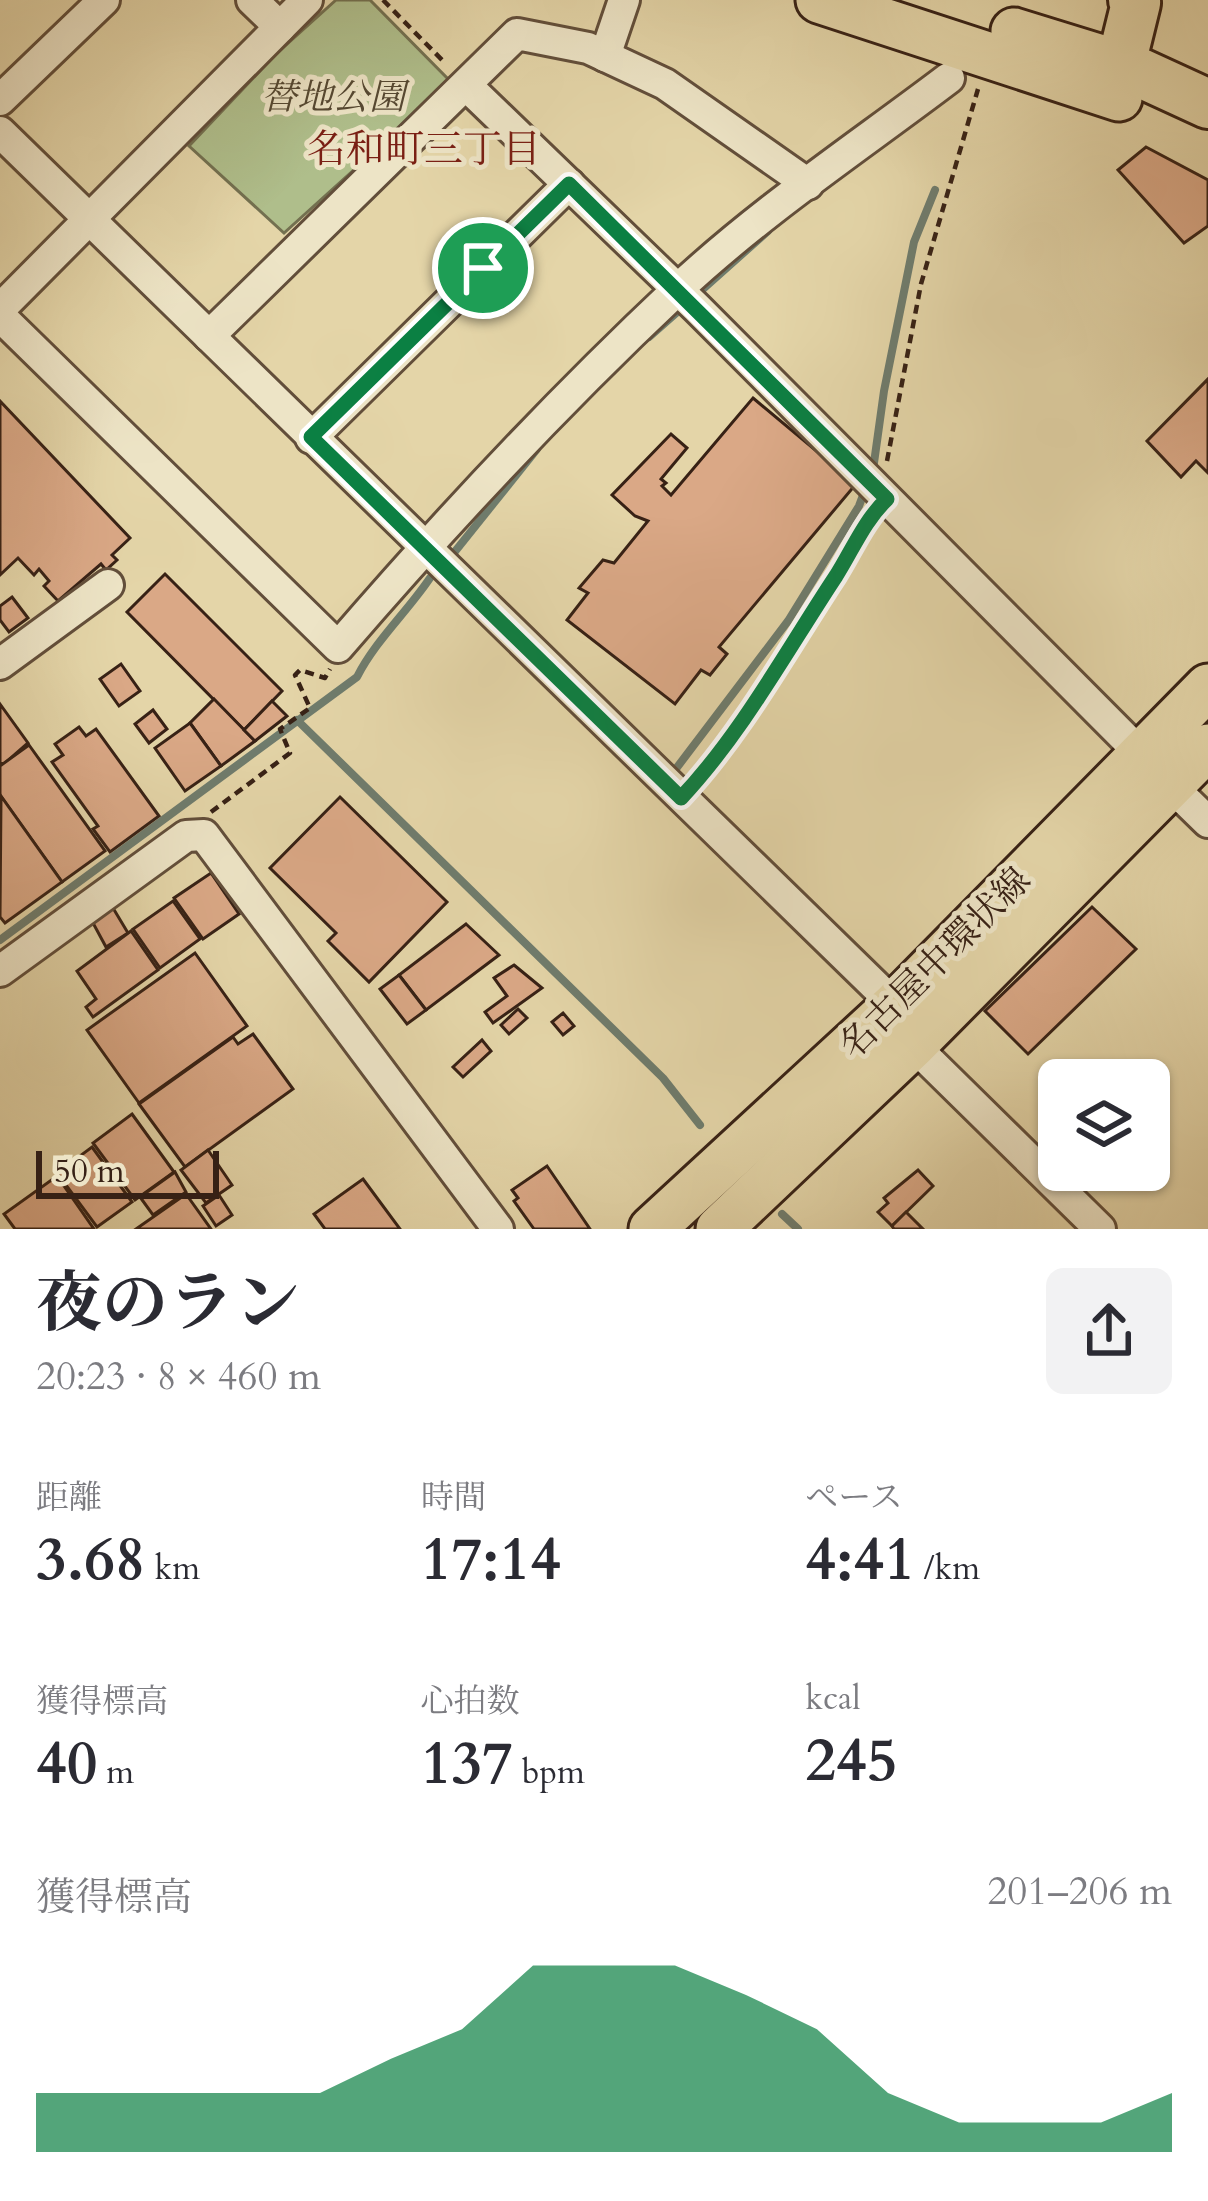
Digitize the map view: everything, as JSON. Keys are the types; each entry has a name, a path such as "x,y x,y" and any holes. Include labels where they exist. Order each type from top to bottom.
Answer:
{"highway":[{"path":"1120,81 1136,4 1132,0"},
{"path":"1120,81 1208,104"},
{"path":"1120,81 1208,141"}],"main road":[{"path":"819,0 992,56 1120,81"},
{"path":"920,0 1120,81"},
{"name":"名古屋中環状線","path":"719,1229 904,1025 1155,769 1208,687"},
{"name":"名古屋中環状線","path":"1155,769 1208,747"},
{"name":"名古屋中環状線","path":"652,1229 904,1025"}],"street":[{"path":"0,100 104,0"},
{"path":"252,0 280,27"},
{"path":"307,0 0,313 338,646 423,548 685,296 808,184 949,78"},
{"path":"605,56 624,0"},
{"path":"208,336 517,34 589,48 665,84 808,184"},
{"path":"467,86 685,296 1208,822"},
{"path":"0,133 681,798 1100,1229"},
{"path":"311,437 569,184"},
{"path":"0,664 108,585"},
{"path":"0,971 186,836 204,835 498,1229"}],"path":[{"path":"383,0 467,86"},
{"path":"681,798 751,706 883,494 920,284 967,137 972,104 992,56"},
{"path":"186,836 290,753 280,729 310,708 295,675 300,670 326,678 338,646"}],"green space":[{"name":"替地公園","path":"336,0 370,0 451,82 284,233 189,146 275,55"}],"building":[{"path":"1146,147 1208,180 1208,226 1184,243 1118,170"},
{"path":"1208,379 1208,473 1196,461 1181,477 1147,441"},
{"path":"753,398 856,484 719,647 727,654 710,675 701,670 675,704 567,620 588,593 579,588 603,560 614,563 648,521 612,495 671,434 687,448 661,479 671,495"},
{"path":"0,401 130,538 112,555 117,560 106,570 101,564 58,601 44,586 49,581 39,569 34,575 18,558 0,575"},
{"path":"165,574 282,691 244,730 127,612"},
{"path":"12,597 28,618 9,632 0,620 0,606"},
{"path":"121,664 140,691 119,706 100,679"},
{"path":"214,699 255,741 221,766 190,723"},
{"path":"272,701 287,716 255,741 244,730"},
{"path":"0,704 28,743 4,764 0,763"},
{"path":"153,710 167,729 149,743 135,724"},
{"path":"190,723 221,766 185,791 155,748"},
{"path":"79,727 86,736 96,729 159,816 110,852 93,829 98,826 52,762 63,755 55,744"},
{"path":"29,745 105,851 62,882 0,795 0,766"},
{"path":"1,796 62,882 5,923 0,917"},
{"path":"340,797 447,902 369,982 328,941 336,933 270,868"},
{"path":"211,873 239,914 203,939 174,898"},
{"path":"173,901 200,939 160,968 133,929"},
{"path":"1092,907 1136,949 1028,1054 985,1011"},
{"path":"113,908 128,933 106,947 93,923"},
{"path":"466,924 499,955 426,1010 399,975"},
{"path":"131,931 158,970 93,1017 86,1007 96,999 77,971"},
{"path":"195,953 247,1026 139,1103 87,1030"},
{"path":"514,965 542,988 493,1023 485,1012 507,996 494,978"},
{"path":"399,975 426,1010 407,1024 380,989"},
{"path":"518,1009 527,1018 509,1034 501,1025"},
{"path":"563,1013 574,1026 563,1035 552,1022"},
{"path":"253,1034 293,1089 185,1167 139,1104 233,1037 238,1044"},
{"path":"482,1040 491,1051 463,1077 453,1067"},
{"path":"132,1114 174,1172 135,1200 93,1143"},
{"path":"92,1147 132,1202 97,1227 57,1173"},
{"path":"208,1150 232,1185 206,1203 181,1170"},
{"path":"547,1166 590,1229 534,1229 514,1201 518,1198 512,1190"},
{"path":"918,1170 933,1186 892,1226 878,1212 888,1203 884,1198"},
{"path":"175,1172 186,1192 153,1215 140,1197"},
{"path":"57,1176 94,1229 15,1229 4,1214"},
{"path":"363,1179 400,1229 325,1229 314,1214"},
{"path":"186,1194 211,1229 136,1229"},
{"path":"219,1195 232,1215 216,1226 203,1206"},
{"path":"906,1212 923,1229 894,1229"}],"waterway":[{"path":"873,470 914,242 935,190"},
{"path":"694,297 768,231"},
{"path":"649,337 683,307"},
{"path":"449,559 537,449"},
{"path":"672,774 788,621 865,490"},
{"path":"0,940 357,677 430,578"},
{"path":"297,720 663,1078 700,1125"},
{"path":"782,1214 798,1229"}],"district":[{"name":"名和町三丁目","path":"424,148"}],"route":[{"path":"569,184 887,499 871,514 751,706 681,798 311,437 483,268 569,184"}]}
